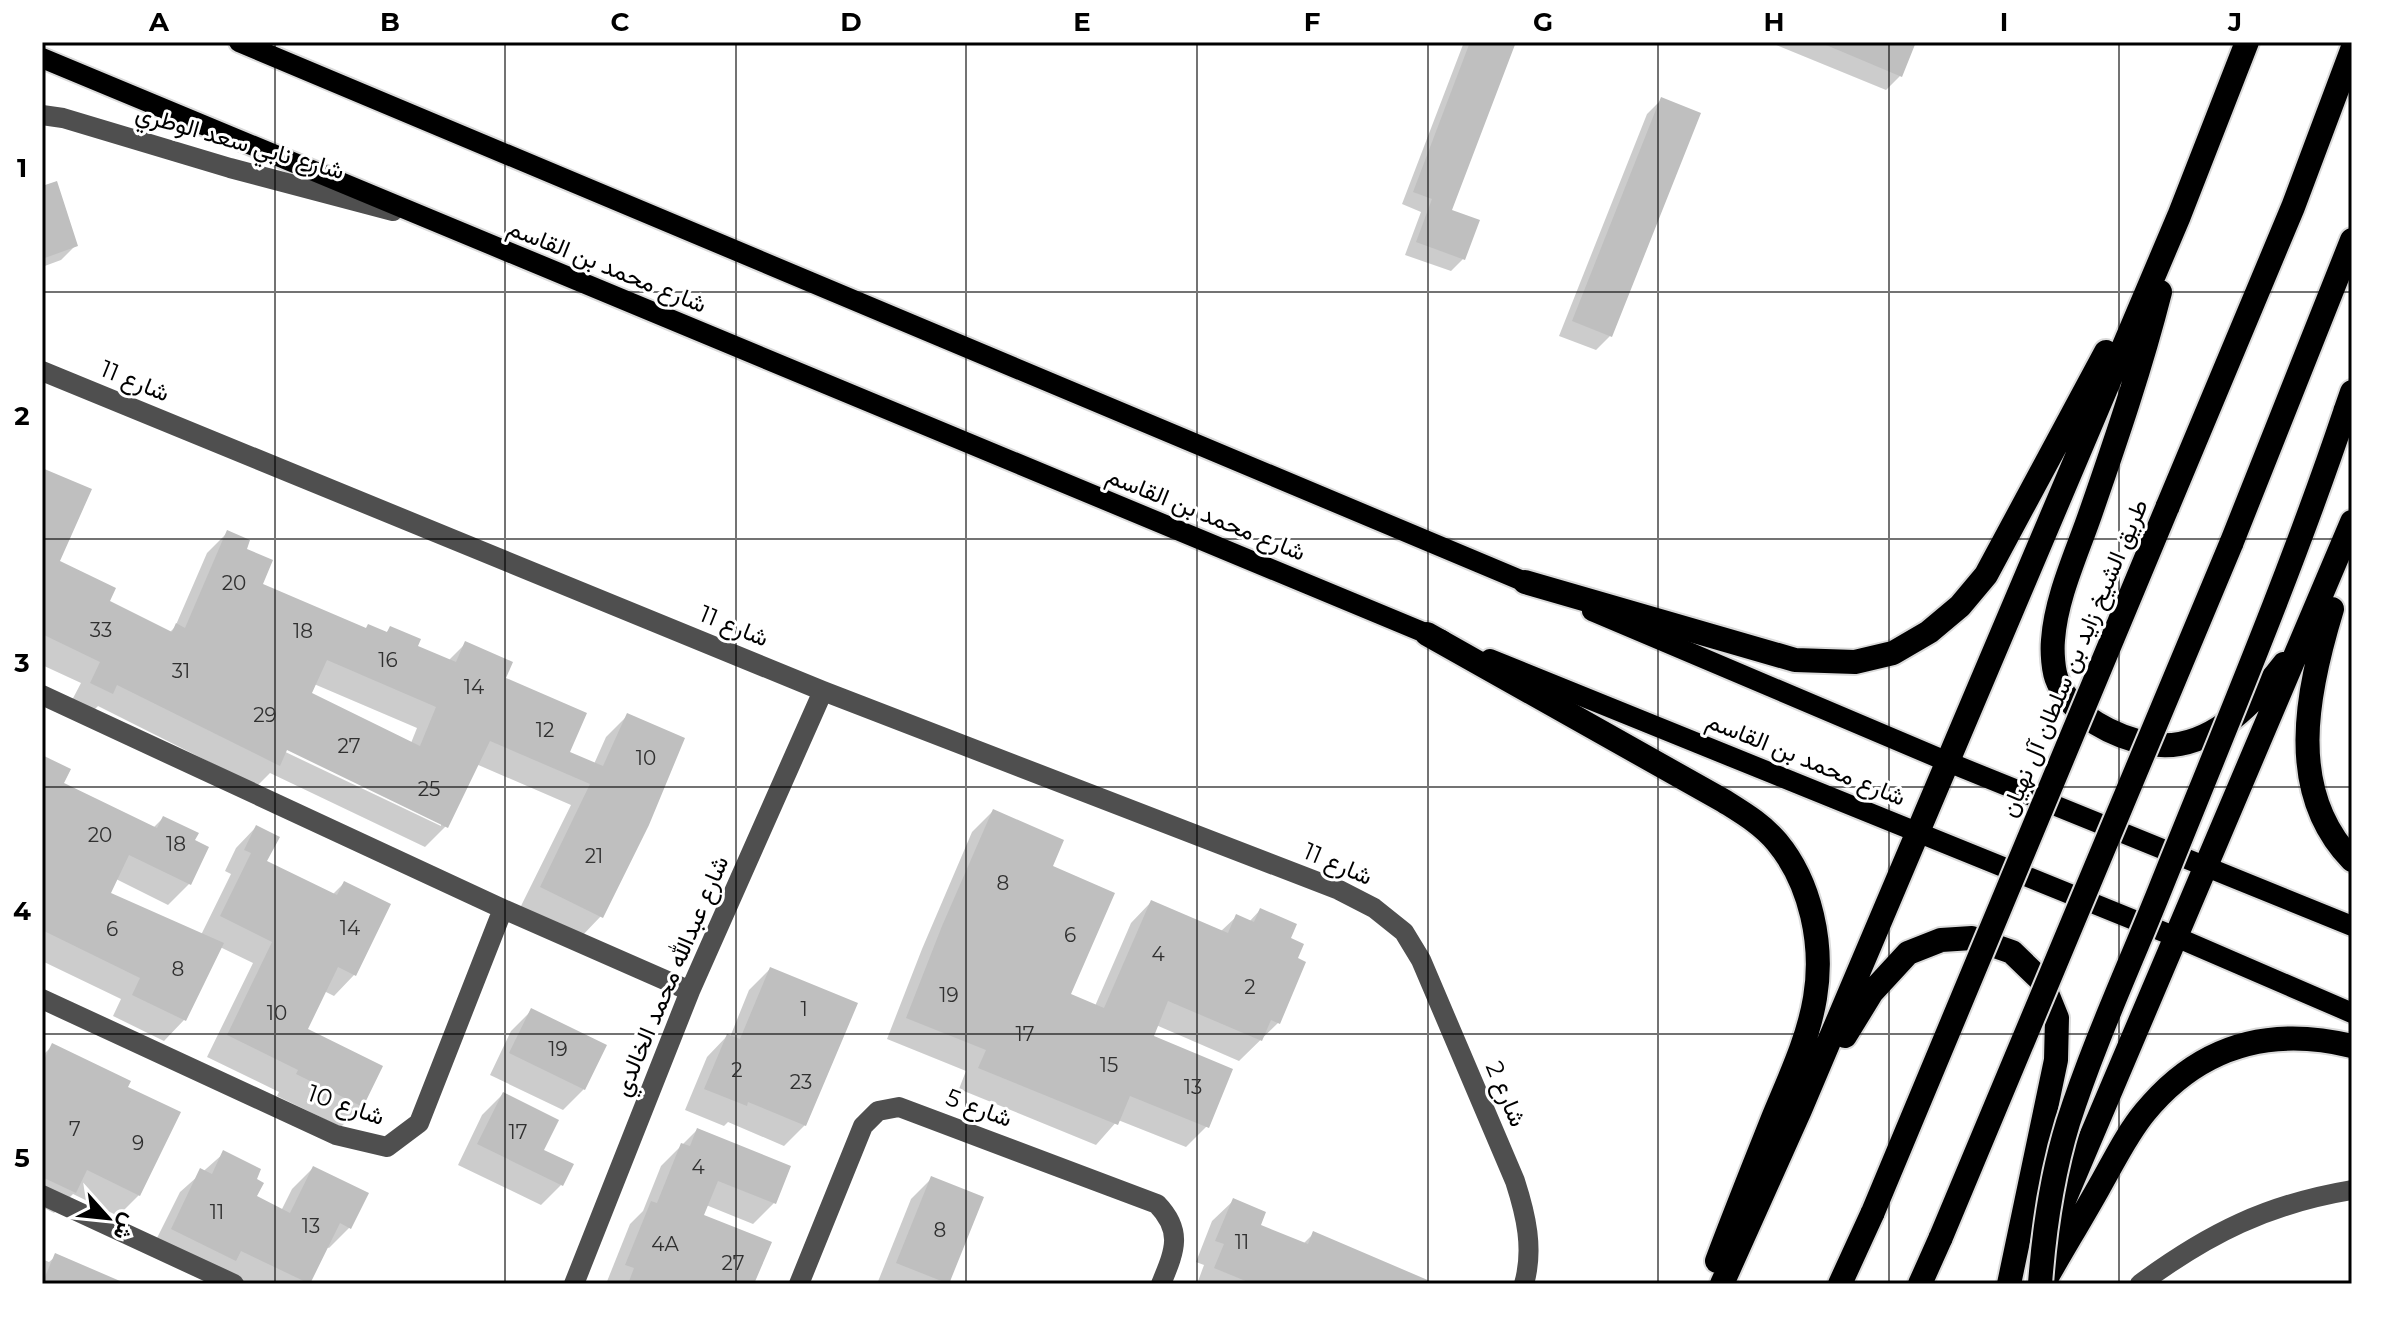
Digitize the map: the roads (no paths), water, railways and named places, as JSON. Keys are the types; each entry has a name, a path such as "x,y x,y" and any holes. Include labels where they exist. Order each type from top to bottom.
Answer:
{"highway":[{"path":"1722,1284 1800,1110 2179,216 2247,42"},
{"name":"طريق الشيخ زايد بن سلطان آل نهيان","path":"1840,1284 1873,1212 2293,207 2352,50"},
{"path":"1525,582 1795,660 1855,662 1893,653 1929,632 1960,606 1986,575 2179,216"},
{"path":"2179,216 2134,383 2062,597 2052,641 2056,681 2076,709 2125,739 2160,745 2198,740 2231,720 2262,693 2305,638"},
{"path":"1920,1284 2231,544 2352,240"},
{"path":"2041,1284 2047,1215 2083,1080 2277,601 2348,402"},
{"path":"2028,1284 2352,522"},
{"path":"2352,544 2310,690 2306,732 2309,774 2322,816 2352,860"},
{"path":"1427,634 1756,821 1777,842 1795,869 1808,899 1815,929 1817,962 1816,996 1805,1040 1708,1284"},
{"path":"1800,1110 1872,992 1908,953 1941,940 1972,938 2012,952 2042,981 2057,1018 2056,1060 2009,1284"},
{"path":"2041,1284 2121,1148 2145,1112 2175,1081 2209,1057 2245,1043 2281,1038 2319,1038 2352,1046"}],"main road":[{"path":"239,42 1948,762 2352,926"},
{"name":"شارع محمد بن القاسم","path":"42,58 1427,634 2176,937 2352,1013"}],"street":[{"name":"شارع نابي سعد الوطري","path":"42,115 63,118 230,168 424,219"},
{"name":"شارع 11","path":"42,371 823,691 1339,890 1374,908 1404,932"},
{"name":"شارع عبدالله محمد الخالدي","path":"574,1284 690,991 823,691"},
{"path":"42,695 503,909 690,991"},
{"name":"شارع 10","path":"42,999 336,1135 387,1147 419,1123 503,909"},
{"name":"شارع 2","path":"1404,932 1421,960 1515,1181 1529,1239 1524,1284"},
{"name":"شارع 5","path":"799,1284 863,1126 878,1111 899,1107 1157,1204 1172,1224 1175,1236 1161,1284"},
{"path":"2140,1284 2167,1264 2228,1229 2271,1209 2306,1198 2352,1190"},
{"path":"42,1195 234,1284"}]}
